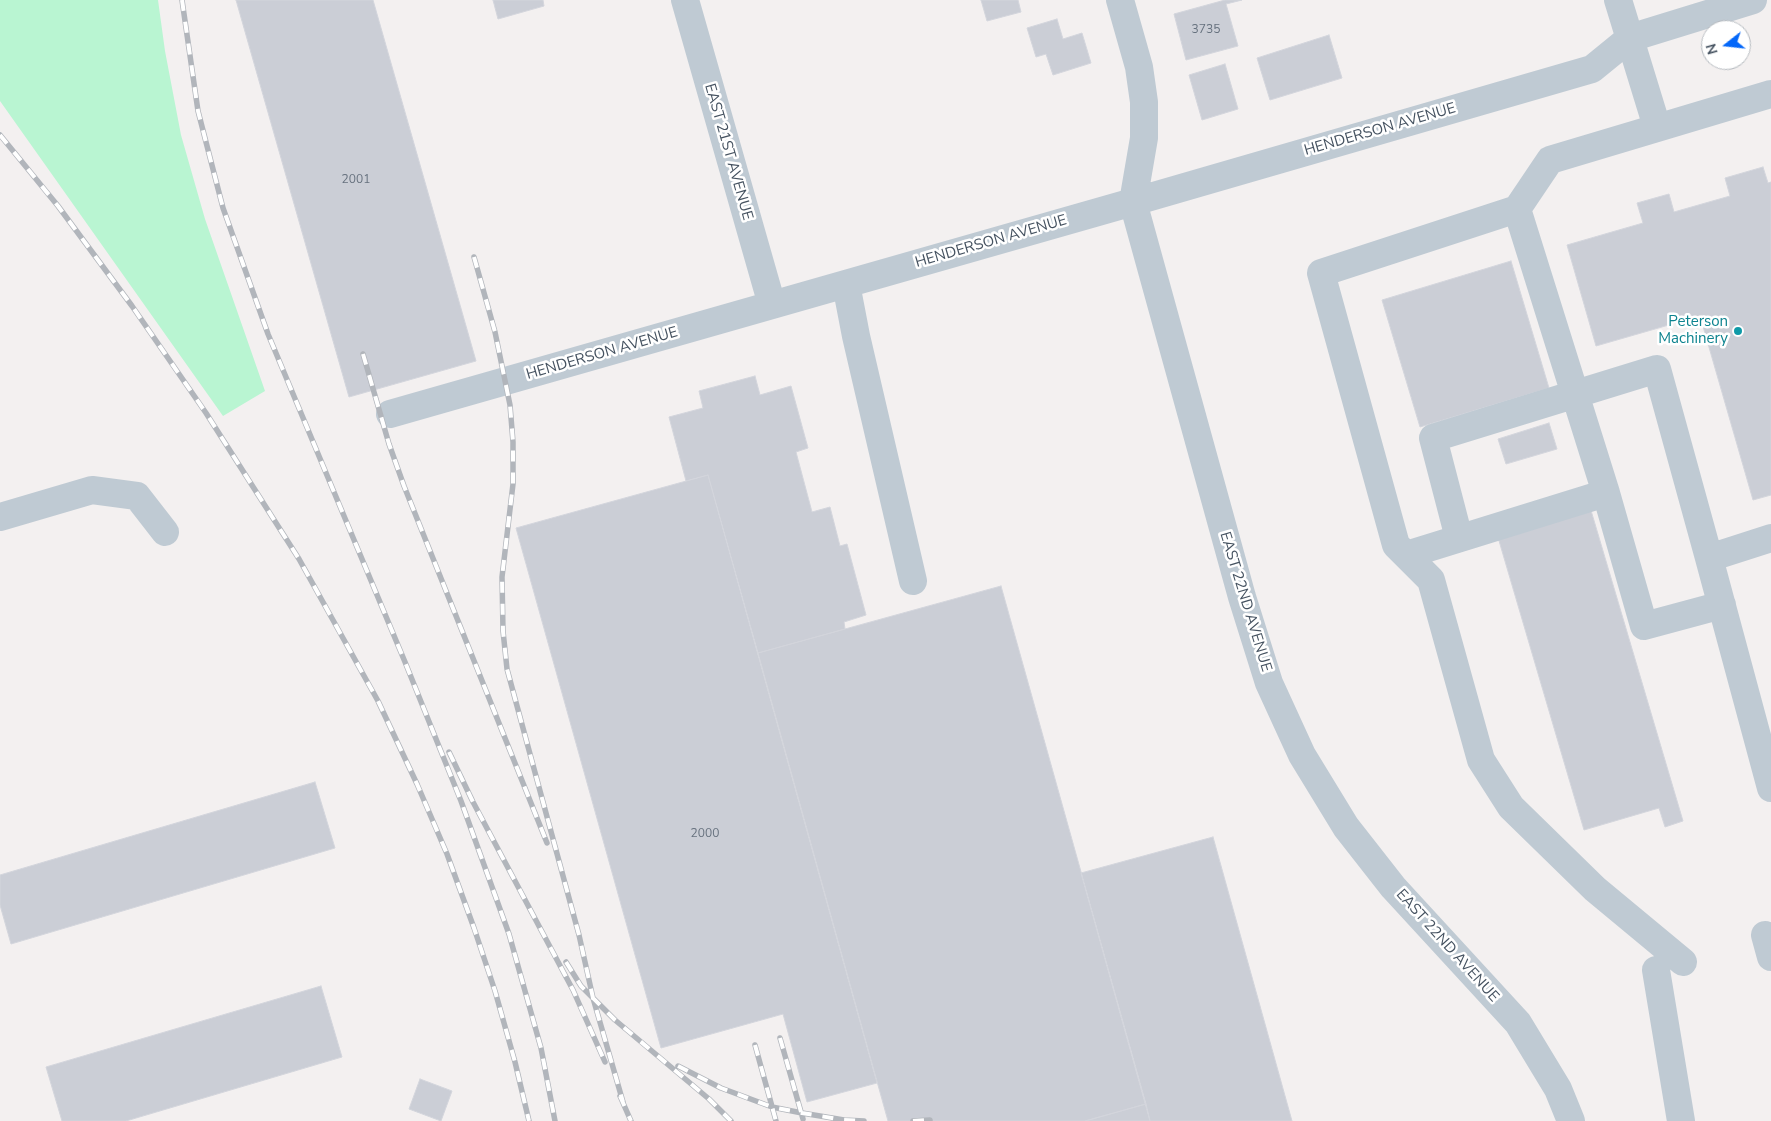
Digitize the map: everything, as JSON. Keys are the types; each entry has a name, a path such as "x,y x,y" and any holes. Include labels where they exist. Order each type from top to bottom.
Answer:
{"street":[{"name":"EAST 21ST AVENUE","path":"685,0 772,305"},
{"name":"EAST 22ND AVENUE","path":"1120,0 1139,67 1144,102 1144,138 1133,202 1242,597 1270,683 1302,754 1346,826 1393,887 1518,1023 1558,1090 1572,1121"},
{"path":"1618,0 1657,127"},
{"path":"1630,38 1753,0"},
{"name":"HENDERSON AVENUE","path":"390,414 1592,69 1630,38"},
{"path":"1683,962 1595,889 1511,806 1480,760 1431,580 1396,545 1321,273 1517,209 1550,160 1771,94"},
{"path":"1517,209 1606,493 1644,626 1722,605"},
{"path":"846,284 856,336 913,581"},
{"path":"1460,538 1433,438 1657,369 1722,605 1766,752 1771,788"},
{"path":"0,517 92,490 137,496 165,532"},
{"path":"1406,555 1606,493"},
{"path":"1709,558 1771,538"},
{"path":"1656,970 1681,1121"}],"green space":[{"path":"0,0 158,0 165,51 181,135 205,219 265,391 223,416 0,101"}],"building":[{"path":"236,0 373,0 476,361 349,397"},
{"path":"493,0 543,0 544,6 498,19"},
{"path":"981,0 1018,0 1021,12 987,21"},
{"path":"1225,0 1242,0 1226,4 1238,46 1186,60 1174,14"},
{"path":"1057,19 1063,39 1082,33 1091,63 1053,75 1046,54 1036,57 1027,28"},
{"path":"1329,35 1342,78 1270,100 1257,58"},
{"path":"1225,64 1238,109 1202,120 1189,75"},
{"name":"Peterson Machinery","path":"1763,167 1768,183 1771,182 1771,495 1753,500 1700,316 1596,346 1567,245 1643,223 1637,203 1669,194 1674,212 1730,196 1725,178"},
{"path":"1511,261 1549,388 1420,427 1382,300"},
{"path":"755,376 760,395 791,386 808,448 796,452 812,512 830,507 840,546 847,544 866,615 844,622 845,629 758,653 708,475 686,481 669,417 703,408 699,391"},
{"path":"1549,423 1557,449 1506,464 1498,439"},
{"path":"708,475 877,1083 807,1102 783,1014 661,1048 516,528"},
{"path":"1590,507 1683,821 1665,827 1659,808 1584,830 1497,534"},
{"path":"1001,586 1146,1104 1085,1121 888,1121 758,653"},
{"path":"315,782 335,848 11,944 0,905 0,875"},
{"path":"1213,837 1292,1121 1150,1121 1081,873"},
{"path":"321,986 342,1057 126,1121 62,1121 46,1067"},
{"path":"420,1079 452,1091 441,1121 409,1109"},
{"path":"1146,1104 1150,1121 1085,1121"}],"railway":[{"path":"182,0 198,111 223,208 268,334 461,801 509,934 541,1048 555,1121"},
{"path":"0,135 58,206 132,306 206,413 299,559 378,701 447,854 474,928 495,991 529,1121"},
{"path":"474,257 495,332 510,405 513,442 513,484 502,577 503,631 507,669 579,935 593,998 623,1102"},
{"path":"363,354 389,444 404,486 547,843"},
{"path":"449,752 473,802 573,990 605,1062"},
{"path":"566,962 581,986 615,1020 709,1099 731,1121"},
{"path":"780,1038 803,1119"},
{"path":"755,1045 776,1121"},
{"path":"678,1066 721,1088 772,1107 844,1120 864,1121"},
{"path":"620,1096 631,1121"},
{"path":"913,1121 930,1120"}],"place":[{"name":"Peterson Machinery","path":"1738,331"}]}
